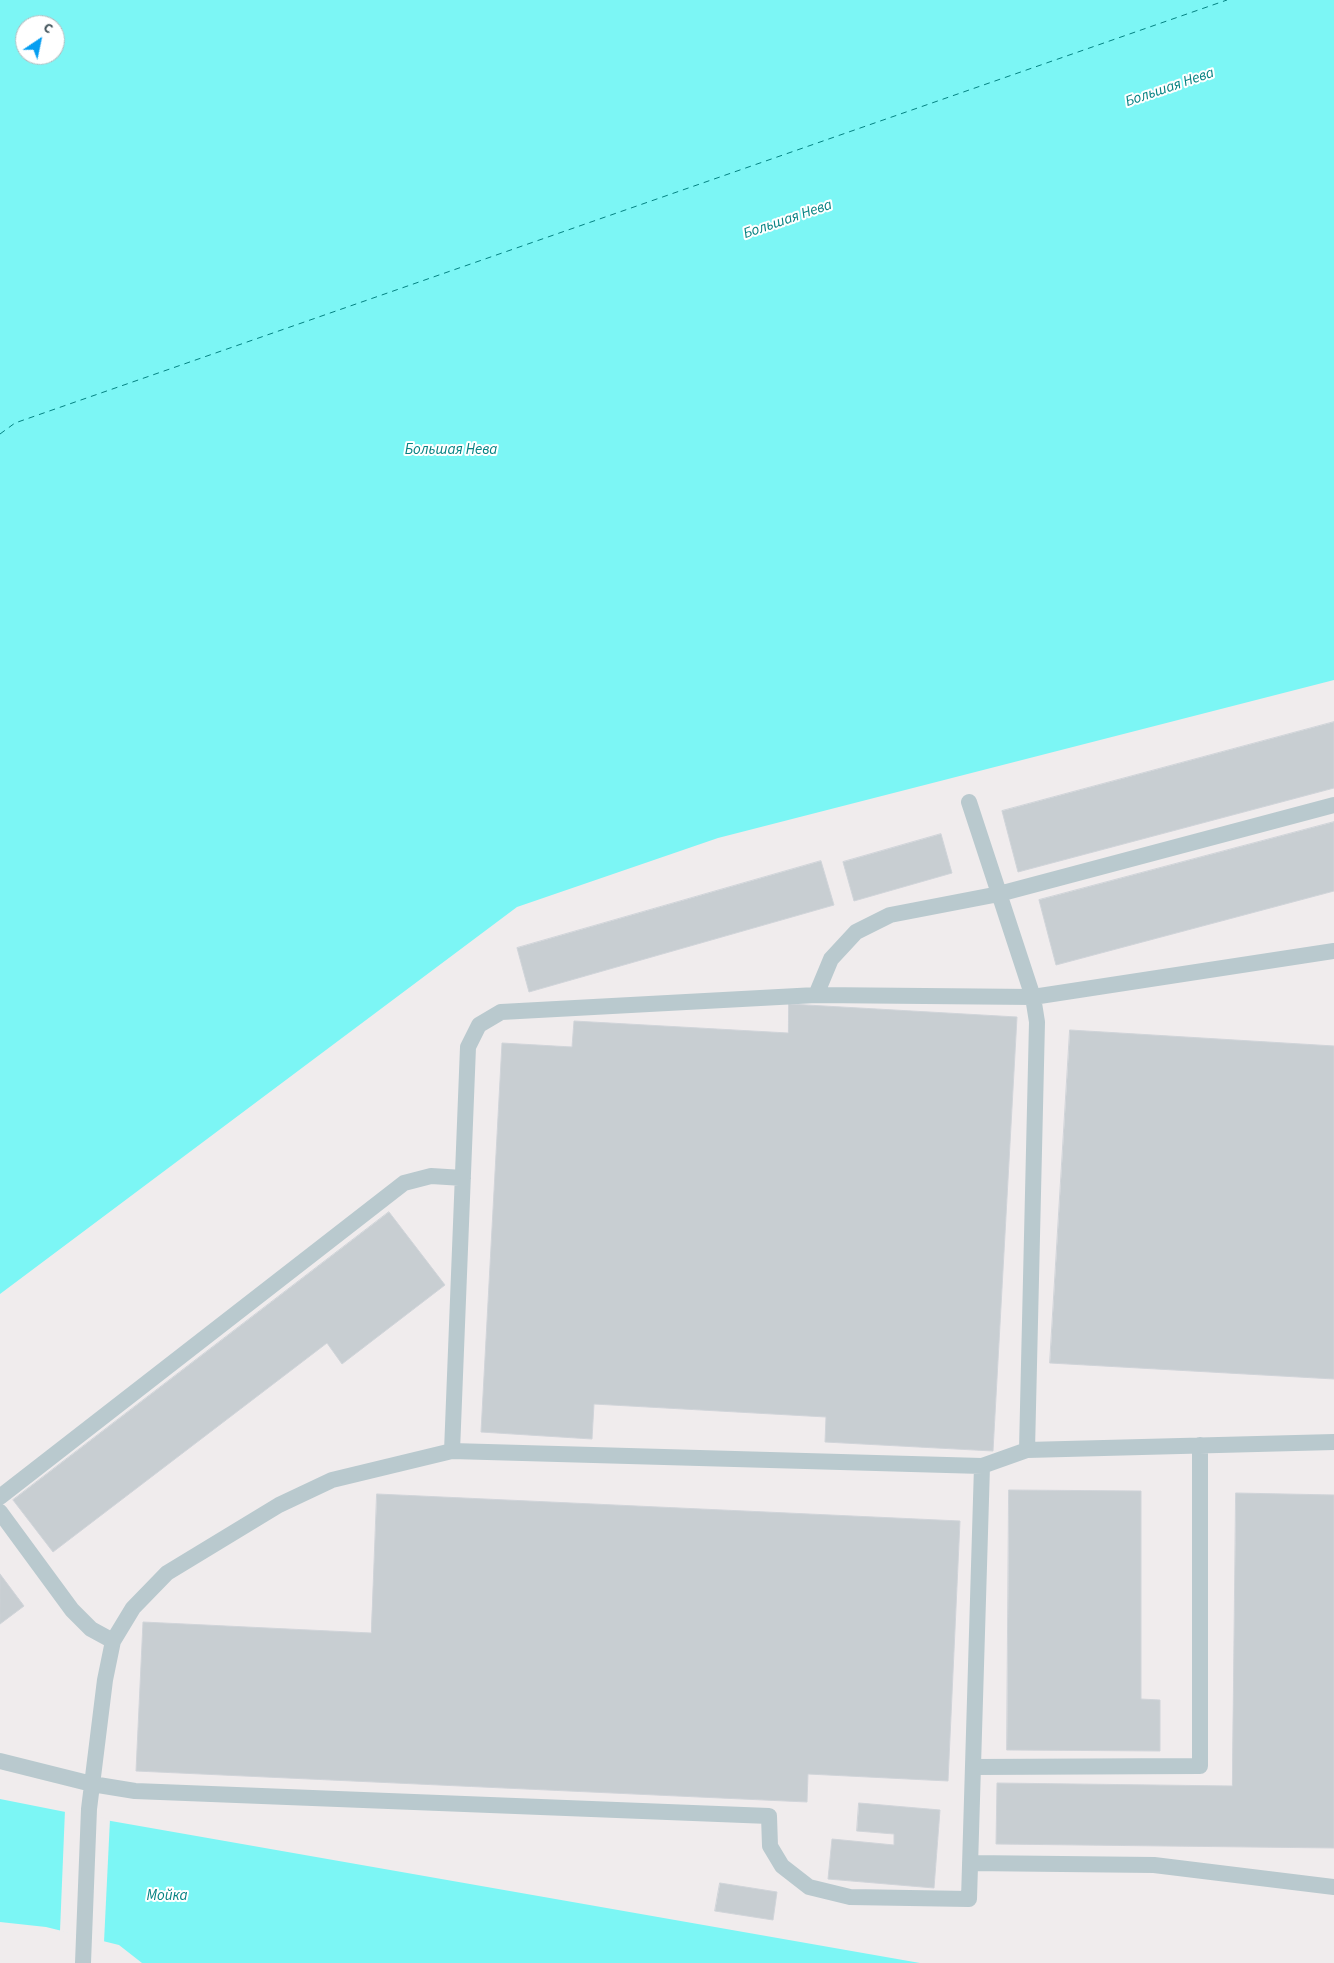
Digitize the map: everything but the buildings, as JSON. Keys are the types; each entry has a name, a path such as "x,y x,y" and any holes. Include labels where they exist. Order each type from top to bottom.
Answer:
{"lane":[{"path":"969,802 1033,997 1037,1022 1027,1450"},
{"path":"816,995 831,959 856,932 890,915 999,894 1334,805"},
{"path":"452,1451 468,1047 479,1024 501,1012 816,995 1033,997 1334,950"},
{"path":"0,1496 404,1183 431,1176 463,1178"},
{"path":"82,1963 88,1809 105,1680 113,1641 133,1608 167,1573 279,1505 332,1480 452,1451 982,1466 1027,1450 1334,1442"},
{"path":"973,1767 1200,1766 1200,1445"},
{"path":"0,1761 92,1784 135,1791 769,1816 770,1846 782,1866 808,1887 850,1897 969,1899 982,1466"},
{"path":"0,1512 72,1610 91,1629 113,1641"},
{"path":"970,1863 1154,1865 1334,1887"}],"water":[{"name":"Большая Нева","path":"0,0 1334,0 1334,680 718,838 517,907 0,1294"},
{"name":"Мойка","path":"0,1799 111,1821 920,1963 142,1963 119,1945 46,1927 0,1922"}],"pier":[{"path":"65,1810 110,1819 104,1942 60,1931"}],"ferry route":[{"path":"0,434 15,423 1227,0"}]}
